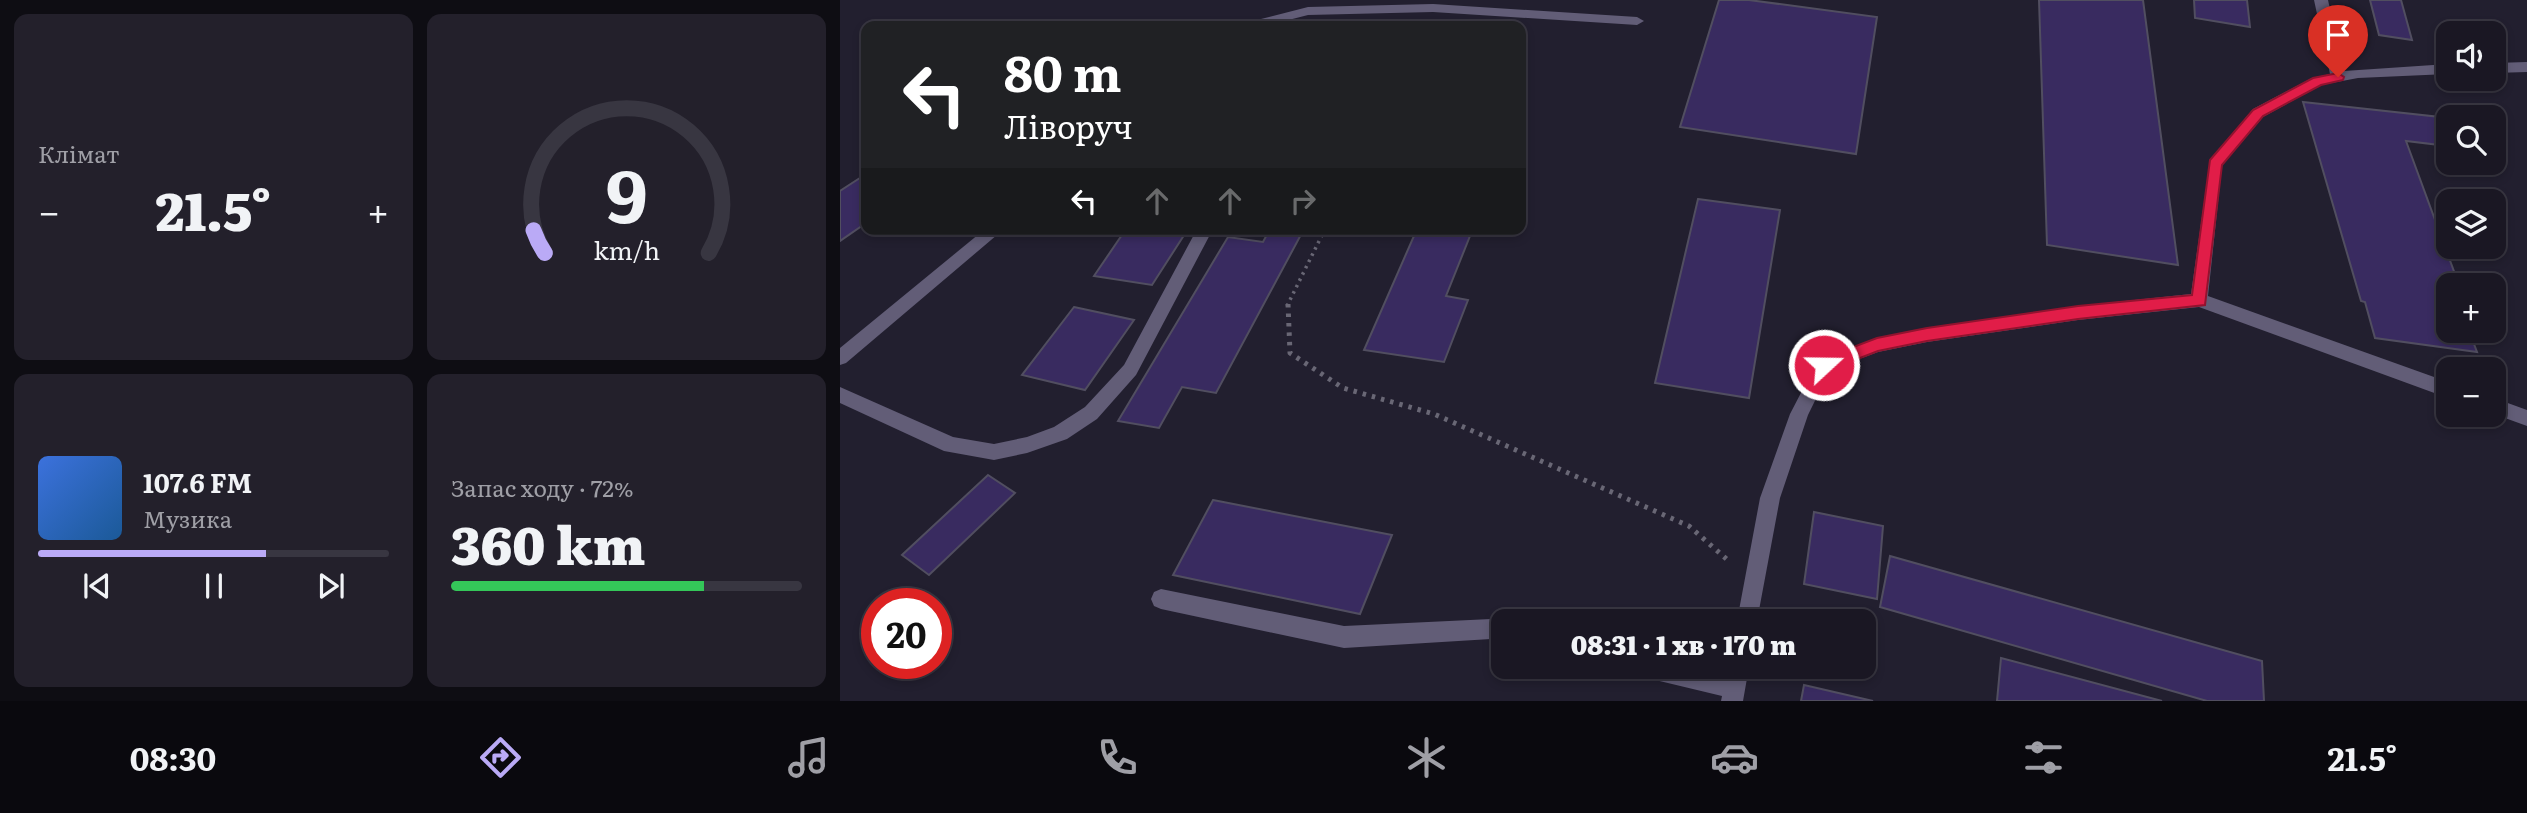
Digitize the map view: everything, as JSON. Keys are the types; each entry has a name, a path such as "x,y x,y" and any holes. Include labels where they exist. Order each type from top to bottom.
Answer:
{"street":[{"path":"2321,0 2338,77"},
{"path":"1269,21 1308,11 1433,8 1637,21"},
{"path":"2506,68 2527,67"},
{"path":"2199,300 2215,164 2258,113 2317,81 2358,73 2436,70"},
{"path":"840,358 989,235"},
{"path":"840,396 951,445 994,452 1027,445 1060,433 1091,413 1130,370 1202,235"},
{"path":"1749,609 1770,498 1799,414 1824,365 1877,345 2078,313 2199,300 2436,386"},
{"path":"2506,411 2527,418"},
{"path":"1161,598 1345,637 1491,629"},
{"path":"1706,679 1735,685"}],"path":[{"path":"1322,235 1287,307 1290,353 1343,388 1434,414 1689,526 1754,583"}],"building":[{"path":"1719,0 1749,0 1877,17 1856,154 1680,127"},
{"path":"2039,0 2143,0 2178,265 2047,245"},
{"path":"2194,0 2247,0 2250,27 2195,18"},
{"path":"2370,0 2401,0 2412,40 2379,35"},
{"path":"2303,102 2436,117 2436,145 2406,141 2436,223 2436,259 2449,259 2455,273 2436,273 2436,343 2474,343 2477,352 2375,338 2365,302 2361,301"},
{"path":"861,177 861,226 840,241 840,191"},
{"path":"1698,199 1780,210 1749,398 1655,383"},
{"path":"1122,235 1184,235 1152,285 1094,276"},
{"path":"1267,235 1301,235 1216,393 1182,387 1159,428 1118,421 1228,237 1263,242"},
{"path":"1414,235 1470,235 1446,296 1468,300 1444,362 1364,350"},
{"path":"1074,307 1134,320 1085,390 1022,375"},
{"path":"988,475 1015,493 929,575 902,555"},
{"path":"1213,500 1392,535 1360,614 1173,575"},
{"path":"1814,512 1883,526 1877,599 1804,584"},
{"path":"1890,556 2262,661 2264,701 2207,701 1880,607"},
{"path":"2001,658 2162,701 1997,701"},
{"path":"1804,685 1873,701 1801,701"}],"route":[{"path":"1824,365 1877,345 1927,335 2078,313 2199,300 2215,164 2258,113 2317,81 2338,77"}]}
